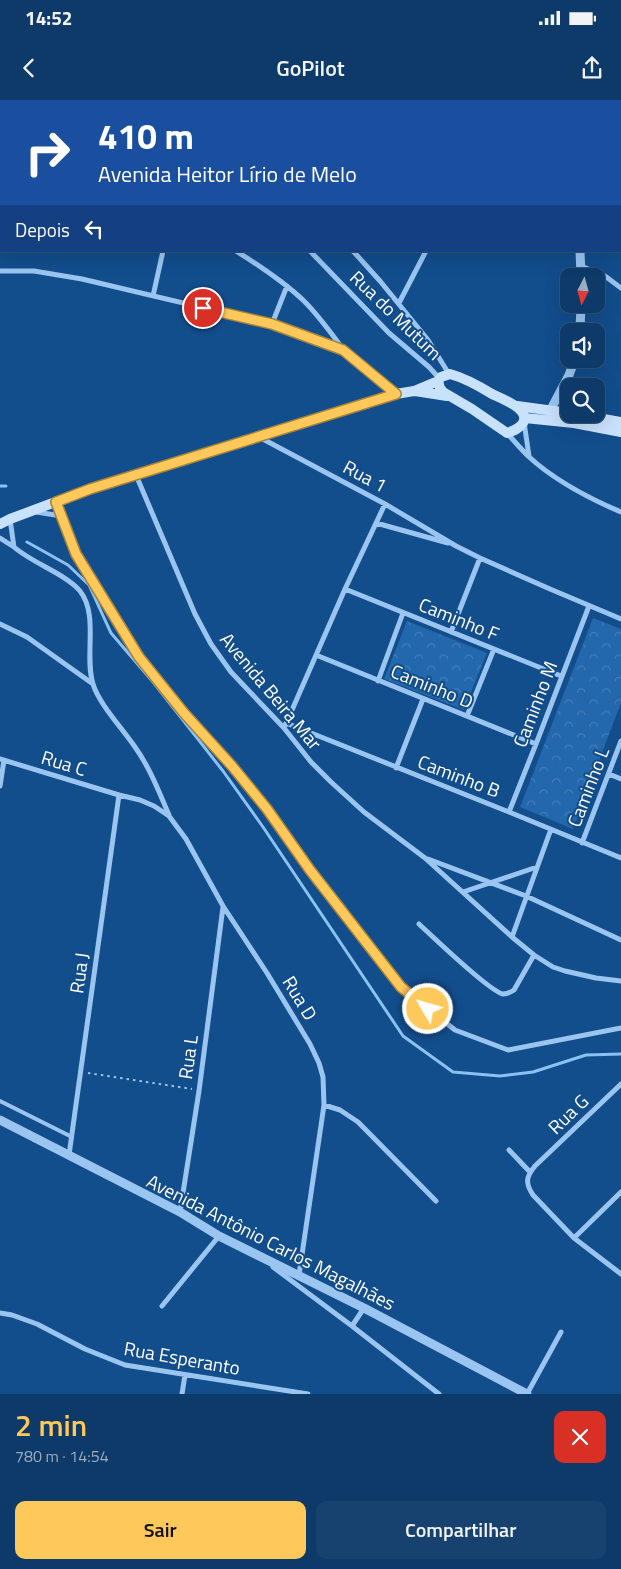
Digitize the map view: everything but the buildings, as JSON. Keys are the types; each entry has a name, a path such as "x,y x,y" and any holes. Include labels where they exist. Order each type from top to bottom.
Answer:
{"main road":[{"path":"0,524 90,489 396,394 414,391 450,374 464,379 517,406 560,410"},
{"path":"439,380 440,388 449,396 472,408 507,433 518,428 524,420"},
{"path":"414,391 449,396"},
{"path":"517,406 524,420"},
{"path":"605,419 621,422"},
{"path":"524,420 574,422 621,432"}],"street":[{"path":"153,296 163,252"},
{"path":"238,252 262,267 306,302 343,350 396,394"},
{"name":"Rua do Mutum","path":"311,252 389,333 429,367 439,380"},
{"path":"355,252 428,340 450,374"},
{"path":"399,303 425,252"},
{"path":"580,252 581,266 605,276 621,288"},
{"path":"0,271 34,271 82,279 272,324 343,350"},
{"path":"272,324 287,286"},
{"path":"429,367 441,361"},
{"path":"551,409 572,368"},
{"path":"524,420 529,457"},
{"path":"507,433 529,457 574,489 621,512"},
{"name":"Rua 1","path":"259,436 385,504 456,546 621,619"},
{"name":"Avenida Beira Mar","path":"136,475 202,629 231,672 285,726 311,762 351,801 377,823 425,858 512,937 534,954 565,971 596,978 621,980"},
{"path":"56,502 76,554 139,657 184,713 232,766 267,809 310,870 401,987 456,1030 508,1050 621,1028"},
{"path":"285,726 345,589 385,504"},
{"path":"31,511 62,516"},
{"path":"10,519 14,547"},
{"name":"Rua 1","path":"376,523 456,546"},
{"path":"0,538 81,592 89,617 93,684 100,698 146,765 169,816"},
{"path":"451,632 480,558"},
{"name":"Caminho F","path":"345,589 562,676"},
{"name":"Caminho M","path":"509,812 589,606"},
{"path":"378,681 403,612"},
{"path":"0,624 27,637 93,684"},
{"path":"467,716 494,649"},
{"name":"Caminho D","path":"316,655 536,744"},
{"path":"396,768 423,699"},
{"name":"Caminho B","path":"285,726 509,812 621,858"},
{"name":"Caminho L","path":"582,843 621,741"},
{"path":"0,786 2,760"},
{"name":"Rua C","path":"2,760 119,795"},
{"path":"608,774 621,779"},
{"name":"Rua D","path":"119,795 140,800 154,806 169,816 186,839 223,906 267,974 319,1062 323,1077 324,1105 299,1275"},
{"name":"Rua J","path":"69,1155 119,795"},
{"path":"512,937 551,829"},
{"name":"Avenida Beira Mar","path":"425,858 526,896 621,940"},
{"path":"463,892 537,867"},
{"name":"Rua L","path":"180,1212 199,1090 223,906"},
{"path":"419,924 486,984 502,994 510,993 514,990 534,954"},
{"name":"Rua G","path":"530,1172 621,1084"},
{"path":"324,1105 340,1110 358,1122 436,1201"},
{"name":"Avenida Antônio Carlos Magalhães","path":"0,1120 180,1212 219,1236 364,1308 527,1394"},
{"path":"508,1150 530,1172 526,1182 528,1188 574,1238 621,1274"},
{"path":"574,1238 621,1192"},
{"path":"162,1306 219,1236"},
{"path":"258,1255 439,1394"},
{"path":"352,1326 364,1308"},
{"name":"Rua Esperanto","path":"0,1313 12,1315 37,1324 113,1362 138,1368 308,1394"},
{"path":"527,1394 561,1332"},
{"path":"182,1394 185,1374"}],"lane":[{"path":"0,1101 72,1137"}],"path":[{"path":"81,1072 199,1090"}],"green space":[{"path":"593,618 621,629 621,703 573,829 520,807"},
{"path":"407,621 487,653 464,710 384,679"}],"waterway":[{"path":"0,486 6,486"},
{"path":"27,542 68,565 89,585 111,633 153,682 223,771 263,827 403,1036 453,1072 500,1076 533,1072 586,1055 621,1054"}],"route":[{"path":"203,308 272,324 343,350 396,394 90,489 56,502 76,554 139,657 184,713 232,766 267,809 310,870 401,987 428,1009"}]}
